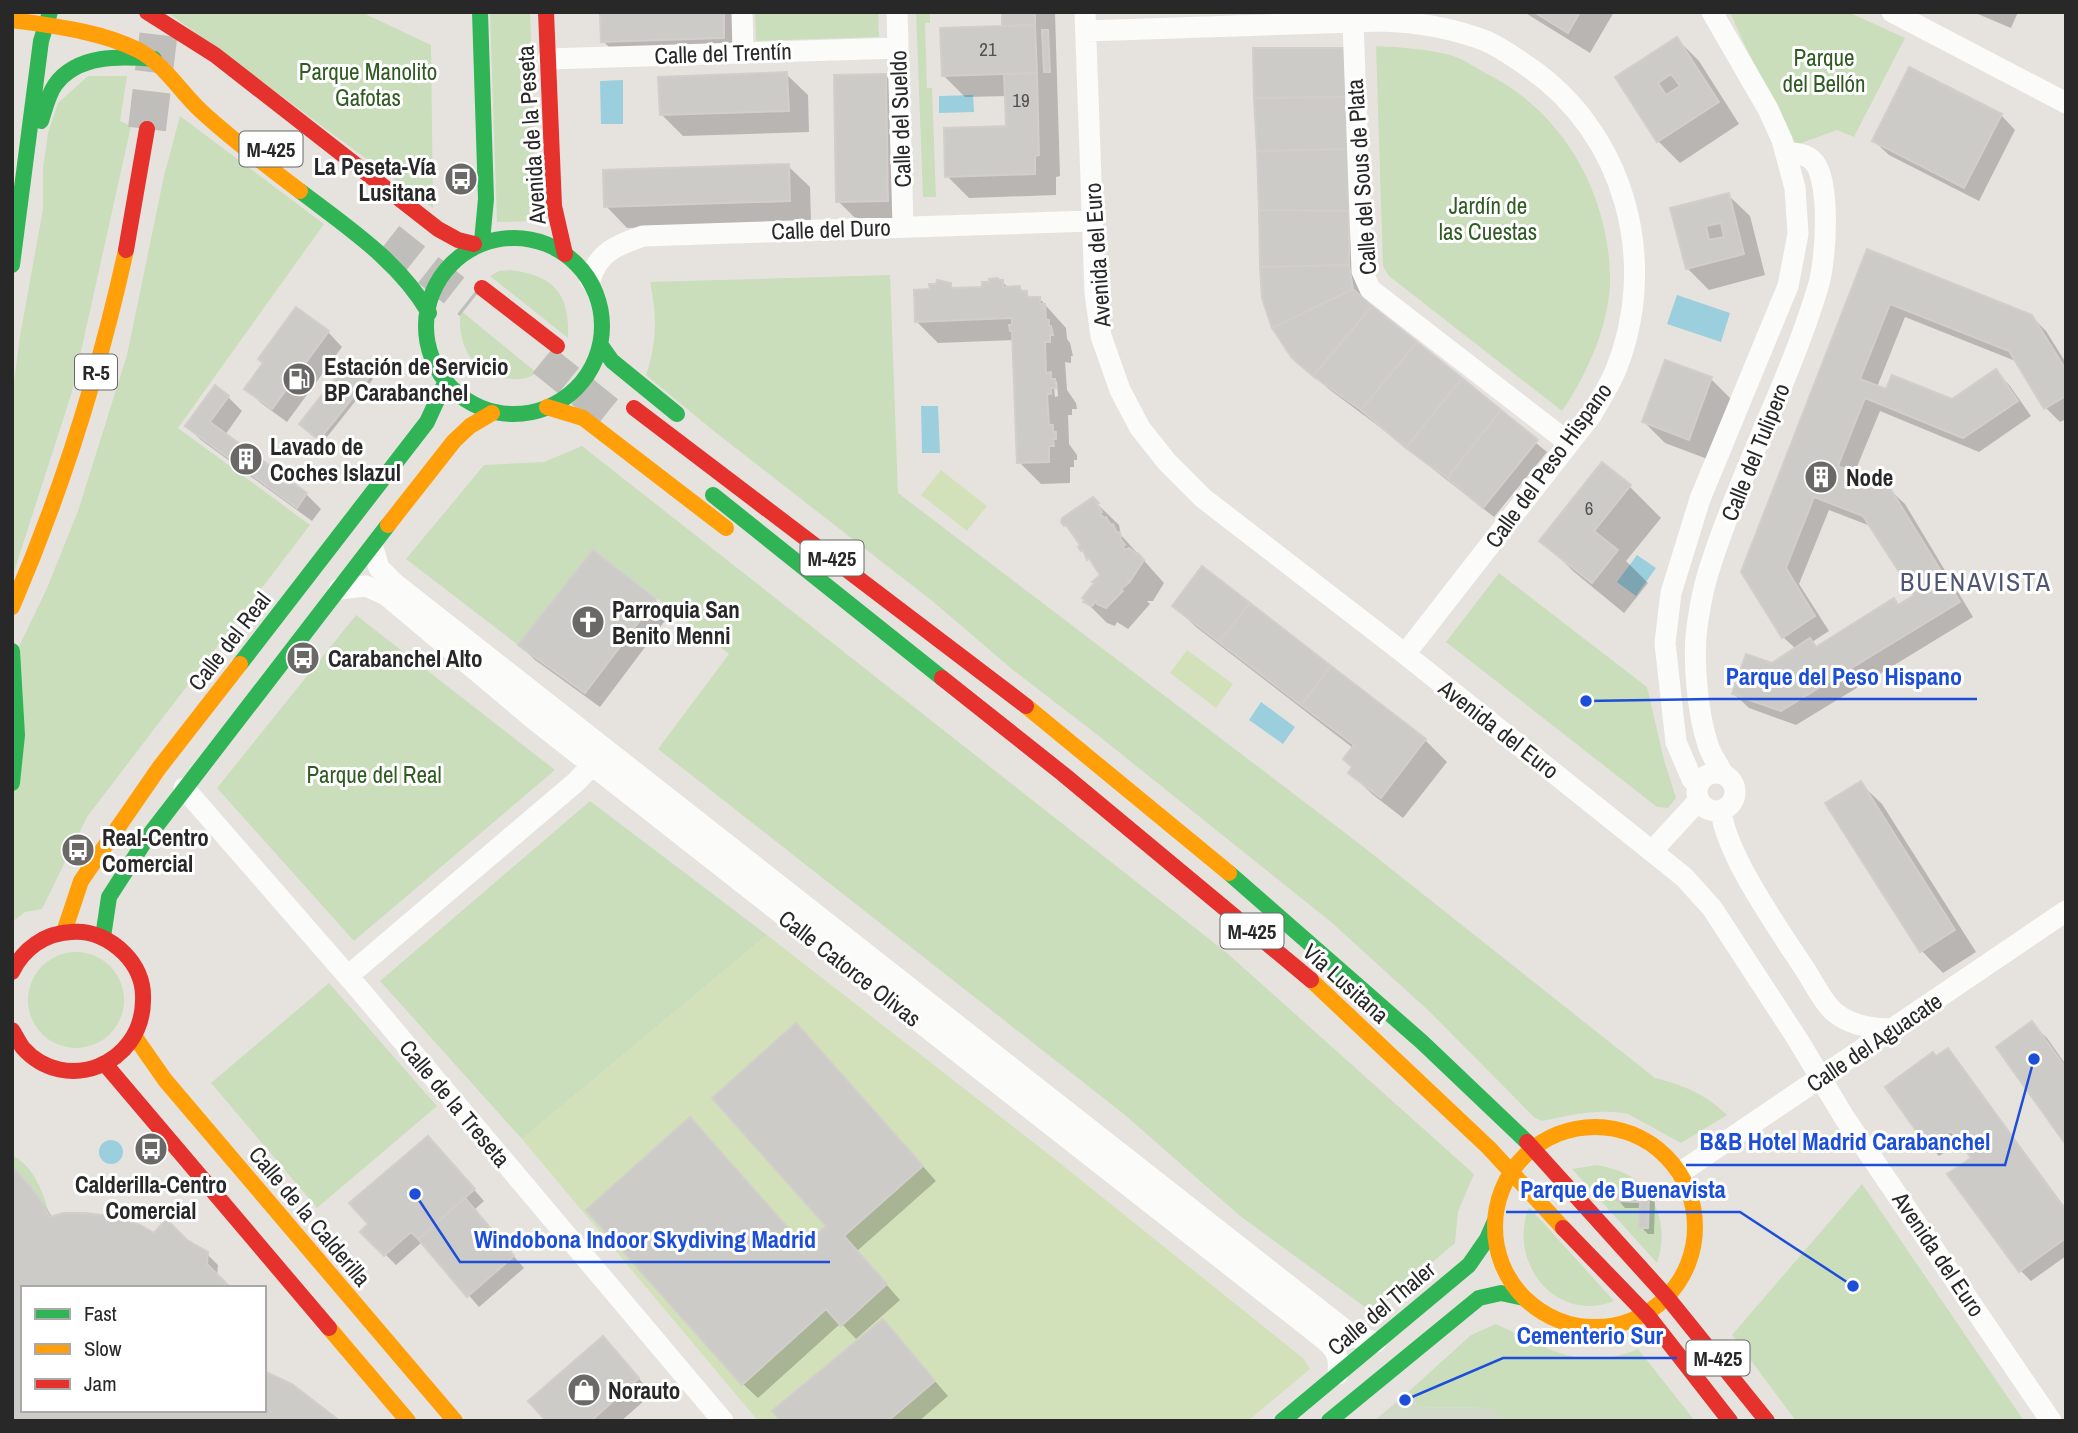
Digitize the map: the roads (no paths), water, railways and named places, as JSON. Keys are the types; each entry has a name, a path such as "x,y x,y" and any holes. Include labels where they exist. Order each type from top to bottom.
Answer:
{"main road":[{"path":"145,12 211,73"},
{"path":"145,12 215,55 438,229 458,240 478,243 513,237 533,239 550,245 579,265 590,280 602,311 600,344 593,365 581,381 565,397 547,407 515,414 492,414 466,404 444,385 434,363 427,330 429,313 447,272 478,243"},
{"name":"Avenida de la Peseta","path":"478,243 486,199 480,12"},
{"name":"Avenida de la Peseta","path":"547,12 554,206 565,254"},
{"path":"12,265 41,41 48,19"},
{"name":"M-425","path":"12,20 48,19 134,48 154,59 378,231"},
{"path":"24,184 44,109 58,80 84,63 108,57 154,59 185,97 402,275 421,296 429,313"},
{"name":"R-5","path":"12,607 31,566 64,475 97,370 124,261 147,129"},
{"path":"482,288 557,346"},
{"path":"600,344 606,355 694,427"},
{"name":"Calle del Real","path":"64,932 81,881 102,850 159,768 427,422 444,385"},
{"path":"547,407 570,413 590,423 739,538"},
{"name":"M-425","path":"634,408 1030,709"},
{"path":"103,937 109,897 147,838 184,788 454,441 470,426 492,414"},
{"name":"M-425","path":"696,482 977,707"},
{"path":"827,606 914,674 956,700 977,707"},
{"path":"924,608 1006,678 1030,709"},
{"path":"12,651 18,734 12,783"},
{"name":"Vía Lusitana","path":"977,707 1063,774 1308,977 1489,1148 1510,1173"},
{"name":"Vía Lusitana","path":"1030,709 1195,843 1325,955 1533,1147"},
{"path":"12,972 35,943 64,932 83,931 103,937 127,954 142,980 144,1009 135,1037 122,1053 105,1064 77,1071 48,1066 24,1050 12,1030"},
{"name":"Calle de la Calderilla","path":"135,1037 180,1098 455,1421"},
{"path":"12,1066 24,1050"},
{"path":"105,1064 408,1421"},
{"path":"1605,1126 1637,1135 1662,1151 1681,1172 1694,1205 1696,1240 1685,1271 1667,1297 1648,1316 1621,1325 1585,1328 1555,1320 1524,1298 1508,1280 1499,1263 1494,1242 1495,1220 1500,1196 1510,1173 1533,1147 1574,1128 1605,1126"},
{"name":"M-425","path":"1533,1147 1667,1297 1767,1421"},
{"name":"M-425","path":"1510,1173 1648,1316 1730,1421"},
{"name":"Calle del Thaler","path":"1282,1421 1469,1265 1488,1239 1495,1220"},
{"path":"1329,1421 1479,1298 1494,1292 1507,1292 1524,1298"}],"street":[{"path":"742,12 743,52"},
{"name":"Calle del Sueldo","path":"897,12 904,226"},
{"name":"Calle del Tulipero","path":"1699,793 1675,742 1665,643 1671,593 1700,499 1788,286 1798,234 1794,188 1785,152 1768,109 1712,12"},
{"path":"1892,12 2066,103"},
{"name":"Calle del Peso Hispano","path":"1086,22 1382,21 1418,23 1454,30 1488,42 1538,73 1561,93 1581,116 1609,160 1626,203 1634,241 1635,291 1630,324 1614,374 1592,414 1405,654"},
{"name":"Avenida del Euro","path":"1086,22 1095,293 1101,336 1120,390 1140,428 1167,462 1203,498 1405,654 1684,877 1712,908 1822,1078 1844,1117 2051,1421"},
{"name":"Calle del Sous de Plata","path":"1353,22 1362,271 1370,289 1569,443"},
{"name":"Calle del Trentín","path":"548,60 898,47"},
{"name":"Calle del Tulipero","path":"1723,774 1708,747 1700,713 1696,674 1697,621 1712,559 1795,353 1819,284 1826,242 1821,173 1813,160 1800,153 1785,152"},
{"name":"Calle del Duro","path":"590,280 593,268 602,255 620,244 643,236 1092,221"},
{"name":"Calle Catorce Olivas","path":"373,548 379,568 394,583 1354,1337 1377,1342"},
{"name":"Calle Catorce Olivas","path":"339,589 366,586 386,595 592,765 1320,1336 1336,1350 1340,1359 1338,1374"},
{"path":"348,976 576,782 592,765"},
{"path":"1653,850 1699,793 1708,775 1723,774 1733,783 1735,791 1730,805 1721,810 1710,810 1699,793"},
{"name":"Calle de la Treseta","path":"184,788 348,976 723,1421"},
{"path":"1721,810 1729,842 1771,917 1832,1010 1860,1025 1893,1029"},
{"name":"Calle del Aguacate","path":"1681,1172 2066,911"}],"water":[{"path":"623,80 623,124 601,124 600,81"},
{"path":"973,95 974,112 939,113 939,96"},
{"path":"1677,295 1730,313 1721,342 1667,324"},
{"path":"921,406 938,406 940,453 922,453"},
{"path":"1637,555 1656,568 1636,596 1617,582"},
{"path":"1261,702 1295,727 1283,744 1249,720"},
{"path":"111,1140 119,1144 123,1152 119,1160 111,1164 103,1160 99,1152 103,1144"}],"tunnel":[{"path":"147,129 159,30"},
{"path":"389,239 470,303"},
{"path":"543,360 620,422"}],"place":[{"name":"La Peseta-Vía Lusitana","path":"461,179"},
{"name":"Estación de Servicio BP Carabanchel","path":"299,379"},
{"name":"Lavado de Coches Islazul","path":"246,459"},
{"name":"Node","path":"1821,477"},
{"name":"Parroquia San Benito Menni","path":"588,622"},
{"name":"Carabanchel Alto","path":"303,658"},
{"name":"Parque del Peso Hispano","path":"1586,701"},
{"name":"Real-Centro Comercial","path":"78,850"},
{"name":"B&B Hotel Madrid Carabanchel","path":"2034,1059"},
{"name":"Calderilla-Centro Comercial","path":"151,1149"},
{"name":"Windobona Indoor Skydiving Madrid","path":"415,1194"},
{"name":"Parque de Buenavista","path":"1853,1286"},
{"name":"Norauto","path":"584,1390"},
{"name":"Cementerio Sur","path":"1405,1400"}],"district":[{"name":"BUENAVISTA","path":"1976,581"}],"park label":[{"name":"Parque del Bellón","path":"1824,70"},
{"name":"Parque Manolito Gafotas","path":"368,84"},
{"name":"Jardín de las Cuestas","path":"1488,218"},
{"name":"Parque del Real","path":"374,774"}]}
